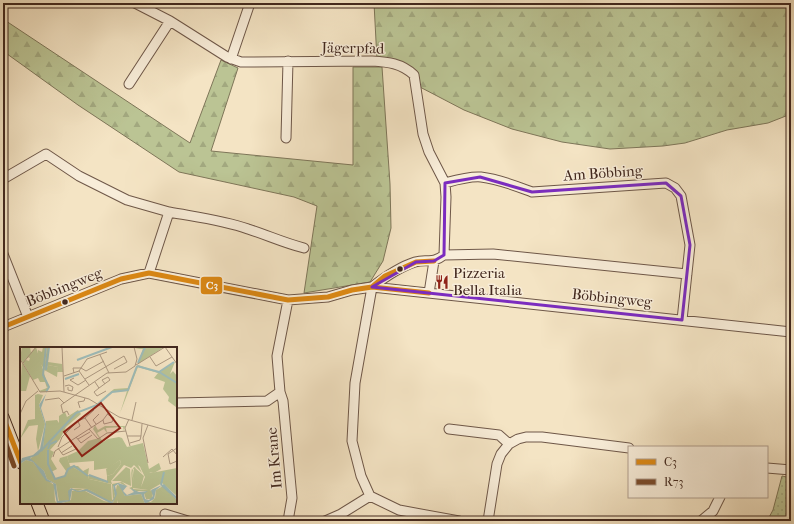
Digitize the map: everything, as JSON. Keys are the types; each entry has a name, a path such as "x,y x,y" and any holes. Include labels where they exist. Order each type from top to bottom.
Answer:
{"main road":[{"path":"3,417 20,460"},
{"path":"37,504 44,521"}],"street":[{"name":"Jägerpfad","path":"135,3 170,21 231,59 241,62 372,61 392,62 407,68 414,75 423,134 429,152 445,183"},
{"path":"231,59 250,3"},
{"path":"129,84 170,21"},
{"path":"286,138 288,61"},
{"path":"3,179 46,154 79,176 127,200 169,212 225,222 304,248"},
{"name":"Am Böbbing","path":"445,183 461,179 480,177 515,185 532,192 666,183 675,188 681,196 690,245 682,320"},
{"path":"444,254 445,183"},
{"path":"149,273 169,212"},
{"path":"3,254 28,317"},
{"path":"429,293 434,261 444,254 493,254 687,274"},
{"name":"Böbbingweg","path":"372,287 385,276 416,262 434,261"},
{"name":"Böbbingweg","path":"3,327 121,279 149,273 288,300 328,296 372,287 791,332"},
{"path":"372,287 355,383 352,441 361,476 370,496 399,510 459,521"},
{"name":"Im Krane","path":"288,300 277,356 292,498 288,521"},
{"path":"177,403 267,401 280,392"},
{"path":"449,429 499,435 509,444"},
{"path":"488,521 497,464 501,454 509,444 518,439 542,436 628,448"},
{"path":"768,468 791,470"},
{"path":"325,521 351,508 370,496"},
{"path":"701,521 712,511 719,498"},
{"path":"164,514 188,521"}],"highlighted area":[{"path":"480,177 532,192 666,183 681,196 690,245 682,320 372,287 416,262 434,261 444,255 445,183"}],"green space":[{"path":"374,3 791,3 791,114 768,123 727,130 685,143 663,146 610,149 562,142 512,129 464,110 418,86 407,68 377,60"},
{"path":"3,19 190,143 221,60 238,68 211,151 353,165 353,67 382,67 390,184 391,228 383,261 370,282 304,293 317,206 294,197 179,172 78,105 3,51"},
{"path":"782,476 791,478 791,521 767,521 773,510"}],"transit line":[{"name":"C3","path":"372,287 385,276 416,262 434,261"},
{"name":"C3","path":"3,327 121,279 149,273 288,300 328,297 352,290 372,287 429,293"},
{"name":"C3","path":"3,417 20,460"},
{"name":"R73","path":"3,436 14,466"}],"place":[{"name":"Pizzeria Bella Italia","path":"442,282"}]}
